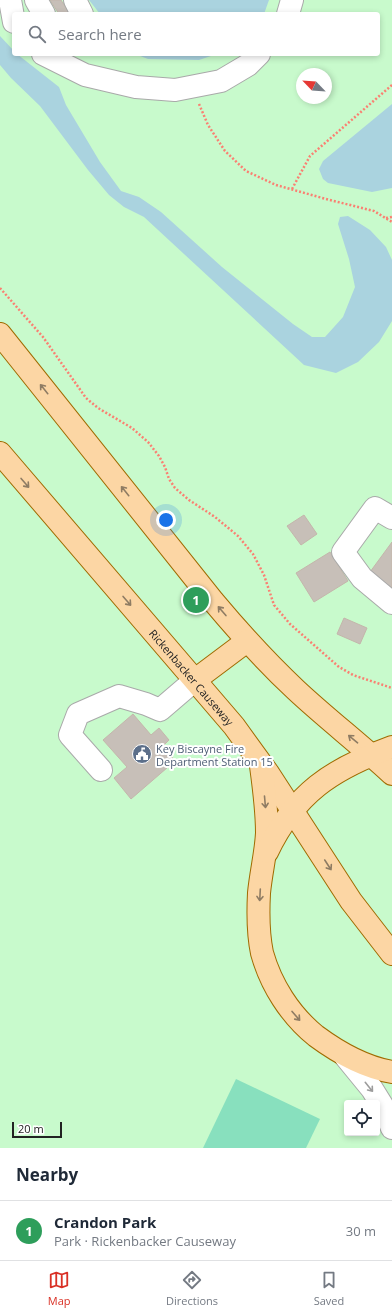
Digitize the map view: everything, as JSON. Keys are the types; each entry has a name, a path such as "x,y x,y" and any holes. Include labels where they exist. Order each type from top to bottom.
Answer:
{"main road":[{"path":"0,334 213,601 247,641 296,690 392,774"},
{"name":"Rickenbacker Causeway","path":"0,453 234,726 261,763 351,900 392,954"},
{"path":"196,680 247,641"},
{"path":"265,857 283,822 306,794 345,767 392,748"},
{"path":"261,763 267,832 265,857 259,891 259,910 260,940 266,965 278,991 294,1015 310,1031 345,1056 392,1072"},
{"path":"307,832 308,814 311,804 325,780"}],"lane":[{"path":"10,0 12,12"},
{"path":"36,0 43,12"},
{"path":"75,0 81,12"},
{"path":"289,12 292,0"},
{"path":"47,56 85,75 136,87 175,90 221,81 248,65 257,56"},
{"path":"81,56 96,77"},
{"path":"392,518 375,508 343,552 362,578 392,603"},
{"path":"101,770 70,735 78,714 119,696 160,710 196,680"},
{"path":"345,1056 372,1089 385,1110 392,1128"}],"path":[{"path":"292,189 310,156 392,85"},
{"path":"192,87 208,125 225,151 246,171 276,184 374,211 392,222"},
{"path":"386,218 392,217"},
{"path":"0,288 43,337 86,398 98,408 132,428 148,442 159,456 169,479 175,488 238,536 252,554 264,575 274,605 290,624 339,667 353,675 392,688"}],"green space":[{"path":"0,0 392,0 392,1148 0,1148"},
{"path":"236,1079 320,1119 306,1148 203,1148"}],"water":[{"path":"89,0 269,0 265,12 98,12"},
{"path":"0,36 12,49 12,56 20,56 59,87 66,105 100,162 121,191 139,197 161,212 222,267 293,324 312,337 325,337 343,317 355,287 349,259 338,224 340,217 348,216 370,230 386,247 392,260 392,321 379,342 358,362 336,373 304,365 144,217 124,207 109,195 88,170 40,106 11,78 0,65"},
{"path":"140,56 211,56 199,60 148,59"},
{"path":"392,104 392,188 372,192 328,183 323,179 319,169 323,161"}],"building":[{"path":"50,0 61,0 69,12 58,12"},
{"path":"304,515 317,534 301,545 287,526"},
{"path":"392,542 392,588 370,572"},
{"path":"330,552 348,581 314,602 296,573"},
{"path":"344,618 367,628 360,644 337,634"},
{"name":"Key Biscayne Fire Department Station 15","path":"133,714 151,735 159,728 169,740 163,746 175,761 131,799 114,778 127,767 103,740"}],"place":[{"name":"Crandon Park","path":"196,600"},
{"name":"Key Biscayne Fire Department Station 15","path":"142,754"}]}
